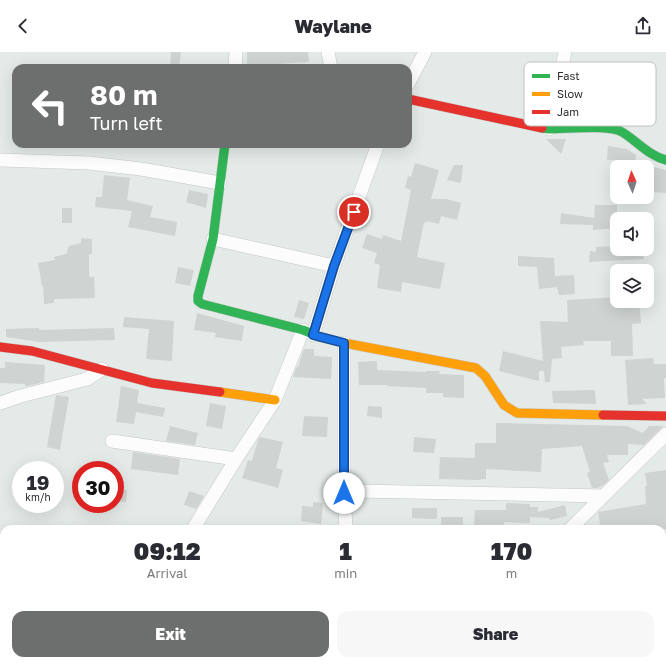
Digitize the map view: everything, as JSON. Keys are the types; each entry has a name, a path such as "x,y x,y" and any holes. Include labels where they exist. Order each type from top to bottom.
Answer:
{"street":[{"path":"235,64 236,52"},
{"path":"328,52 330,64"},
{"path":"412,76 425,52"},
{"path":"563,62 565,52"},
{"path":"412,100 479,116 524,124"},
{"path":"533,126 549,129 609,128 621,131 658,158 666,160"},
{"path":"224,148 213,239 198,296 198,301 202,304 344,343 471,366 479,370 503,406 517,413 666,416"},
{"path":"195,525 236,458 275,400 308,333 377,148"},
{"path":"0,160 89,163 141,169 220,183"},
{"path":"213,239 334,266"},
{"path":"344,343 344,493 346,525"},
{"path":"0,347 32,351 152,383 275,400"},
{"path":"0,403 87,379 102,369"},
{"path":"574,525 666,434"},
{"path":"112,441 236,458"},
{"path":"344,493 357,491 603,496"}],"building":[{"path":"171,52 181,52 180,64 170,64"},
{"path":"247,52 308,52 309,62 247,64"},
{"path":"546,139 566,139 561,154"},
{"path":"608,146 627,149 636,155 635,160 607,160"},
{"path":"415,163 439,170 431,199 446,199 461,203 457,220 441,216 439,224 427,221 426,223 424,222 417,257 445,263 440,289 402,282 401,292 377,288 380,265 374,263 377,253 362,248 367,234 382,239 383,235 401,241 411,190 405,188 408,176 411,177"},
{"path":"454,165 463,165 461,183 447,180"},
{"path":"654,167 666,170 666,193 654,192"},
{"path":"104,175 130,178 127,200 153,206 150,217 177,222 175,236 128,227 132,211 95,207 96,197 102,197"},
{"path":"189,190 208,194 206,208 186,202"},
{"path":"595,205 617,205 617,212 610,212 610,229 593,230 593,225 560,224 561,213 594,218"},
{"path":"62,208 72,208 72,223 62,223"},
{"path":"81,238 92,239 92,254 89,254 89,277 94,277 95,298 54,299 54,303 44,304 43,286 38,263 55,260 54,257 66,254 69,246 81,243"},
{"path":"610,246 610,256 643,256 644,259 589,262 590,251 596,252 596,247"},
{"path":"518,256 554,258 555,276 574,275 575,294 559,295 557,287 539,289 537,267 518,266"},
{"path":"178,267 194,270 190,286 175,283"},
{"path":"610,297 610,308 640,308 641,323 632,324 633,356 611,356 611,341 583,341 584,345 561,347 562,358 552,359 550,382 545,382 544,371 539,371 539,381 499,371 503,351 543,361 540,321 568,322 567,300"},
{"path":"299,300 309,303 304,319 294,317"},
{"path":"197,313 244,326 242,341 215,337 216,333 194,330"},
{"path":"124,317 174,321 172,361 146,359 149,329 123,327"},
{"path":"39,328 39,330 114,328 115,340 39,342 6,337 6,329"},
{"path":"304,349 314,349 314,356 332,357 331,379 293,377 297,366 299,366"},
{"path":"653,358 654,364 666,364 666,378 664,378 665,398 642,399 647,404 628,405 625,360"},
{"path":"377,361 377,370 426,372 440,371 439,374 464,375 464,398 443,397 443,393 426,393 426,388 387,385 359,385 358,362"},
{"path":"5,362 45,365 44,382 28,386 25,386 25,384 0,383 0,368 5,368"},
{"path":"121,386 139,390 137,403 165,408 163,417 136,412 134,424 116,422"},
{"path":"595,390 596,404 553,403 552,391"},
{"path":"56,395 69,397 60,450 47,447"},
{"path":"210,403 226,406 222,429 206,426"},
{"path":"368,406 382,407 382,418 367,416"},
{"path":"304,416 328,417 327,437 302,436"},
{"path":"496,423 627,426 643,433 649,426 663,426 644,445 628,444 628,455 607,455 609,462 603,463 609,480 597,488 592,488 587,473 590,472 582,446 542,449 541,472 486,469 486,479 439,479 440,457 475,458 475,443 496,443"},
{"path":"170,426 198,433 195,445 166,441"},
{"path":"260,437 283,442 276,468 283,470 278,488 242,478 248,460 252,461"},
{"path":"414,437 436,439 434,453 413,452"},
{"path":"133,452 180,459 178,475 131,469"},
{"path":"666,470 666,525 600,525 598,512 646,504 645,486 647,486 645,473"},
{"path":"124,490 127,490 126,502 124,502"},
{"path":"189,491 204,496 196,509 184,505"},
{"path":"313,502 323,503 321,524 301,521 302,506 313,507"},
{"path":"506,503 530,504 530,507 538,507 538,512 565,505 567,516 550,520 549,518 530,517 530,523 504,522 504,525 474,525 475,510 506,510"},
{"path":"412,508 437,508 437,519 412,518"},
{"path":"441,517 463,517 463,525 441,525"}],"traffic: fast":[{"path":"542,128 608,128 616,130 622,132 654,155 666,160"},
{"path":"224,148 213,239 198,301 202,304 303,330 320,337"}],"traffic: slow":[{"path":"320,337 344,343 476,368 485,376 504,405 517,413 603,415"},
{"path":"220,392 275,400"}],"traffic: jam":[{"path":"412,100 524,124"},
{"path":"533,126 542,128"},
{"path":"0,347 32,351 152,383 220,392"},
{"path":"603,415 666,416"}],"route":[{"path":"344,493 344,343 313,335 334,266 354,212"}]}
